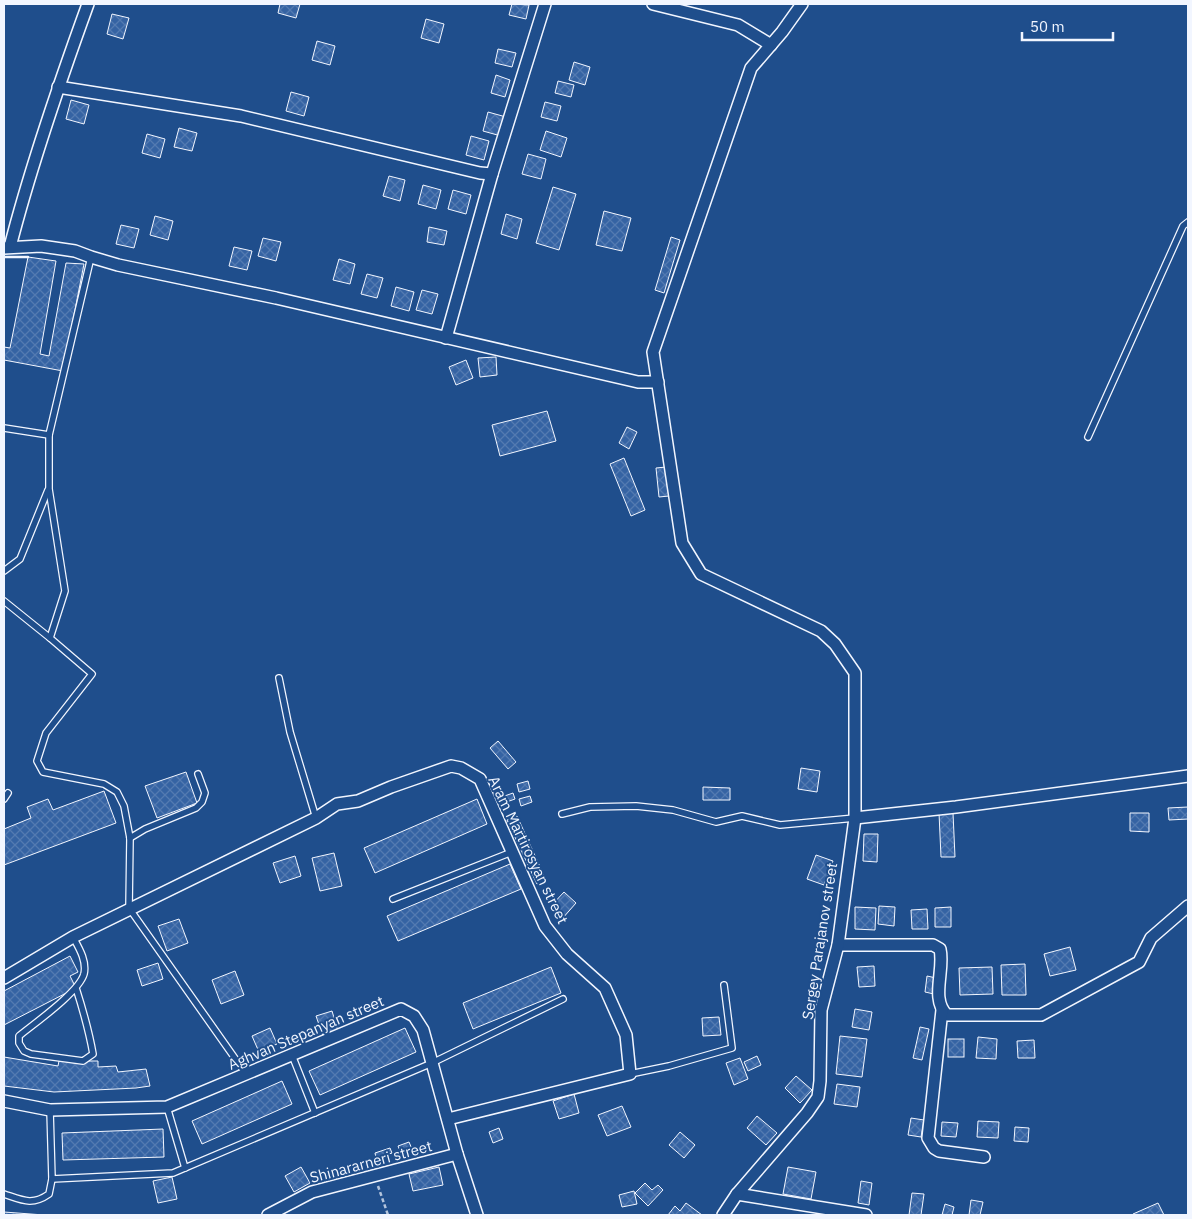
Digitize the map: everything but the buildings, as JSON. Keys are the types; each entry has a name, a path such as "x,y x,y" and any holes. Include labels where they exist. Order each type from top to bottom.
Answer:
{"street":[{"path":"88,4 58,87 7,247 41,246 75,251 91,258 128,267 276,298 638,382 658,382"},
{"path":"446,338 492,174 544,4"},
{"path":"652,4 738,25 771,45"},
{"name":"Sergey Parajanov street","path":"723,1215 737,1194 807,1113 818,1097 821,1010 838,946 855,818 855,673 835,644 821,631 701,574 682,543 653,352 751,68 802,4"},
{"path":"58,87 241,116 480,173 492,174"},
{"name":"Aram Martirosyan street","path":"316,818 337,804 358,801 451,766 461,768 480,779 545,926 567,954 605,988 626,1035 630,1074"},
{"path":"855,818 956,807 1188,776"},
{"path":"4,978 73,937 129,908 316,818"},
{"path":"838,946 933,945 940,950 942,958 938,999 942,1010 947,1015 1041,1015 1139,962 1151,938 1188,906"},
{"name":"Aghvan Stepanyan street","path":"4,1101 50,1110 167,1107 401,1009 414,1016 423,1030 457,1154 477,1215"},
{"path":"942,1010 928,1138 934,1148 939,1151 984,1157"},
{"path":"448,1119 630,1074"},
{"name":"Shinararneri street","path":"268,1215 312,1192 457,1154"},
{"path":"737,1194 866,1215"}],"lane":[{"path":"1088,436 1183,226 1188,222"},
{"path":"50,638 65,591 49,489 49,435 91,258"},
{"path":"4,428 49,435"},
{"path":"4,572 20,559 49,489"},
{"path":"4,601 92,674 46,733 37,761 43,772 104,784 117,792 124,806 130,838 129,908 246,1074"},
{"path":"279,678 290,732 316,818"},
{"path":"130,838 145,829 196,808 202,802 205,793 198,774"},
{"path":"4,799 8,793"},
{"path":"562,814 590,807 636,806 673,810 716,822 742,816 780,825 855,818"},
{"path":"393,900 512,852"},
{"path":"73,937 84,959 84,975 76,988 20,1036 19,1043 24,1051 31,1054 83,1060 93,1054 88,1025 76,988"},
{"path":"630,1074 669,1066 732,1048 724,985"},
{"path":"52,1179 173,1173 432,1063 564,999"},
{"path":"292,1055 315,1113"},
{"path":"167,1107 185,1168"},
{"path":"4,1194 30,1202 42,1200 49,1194 52,1179 50,1110"}],"path":[{"path":"386,1173 377,1184 388,1215"}],"wall":[{"path":"4,257 28,257"}]}
